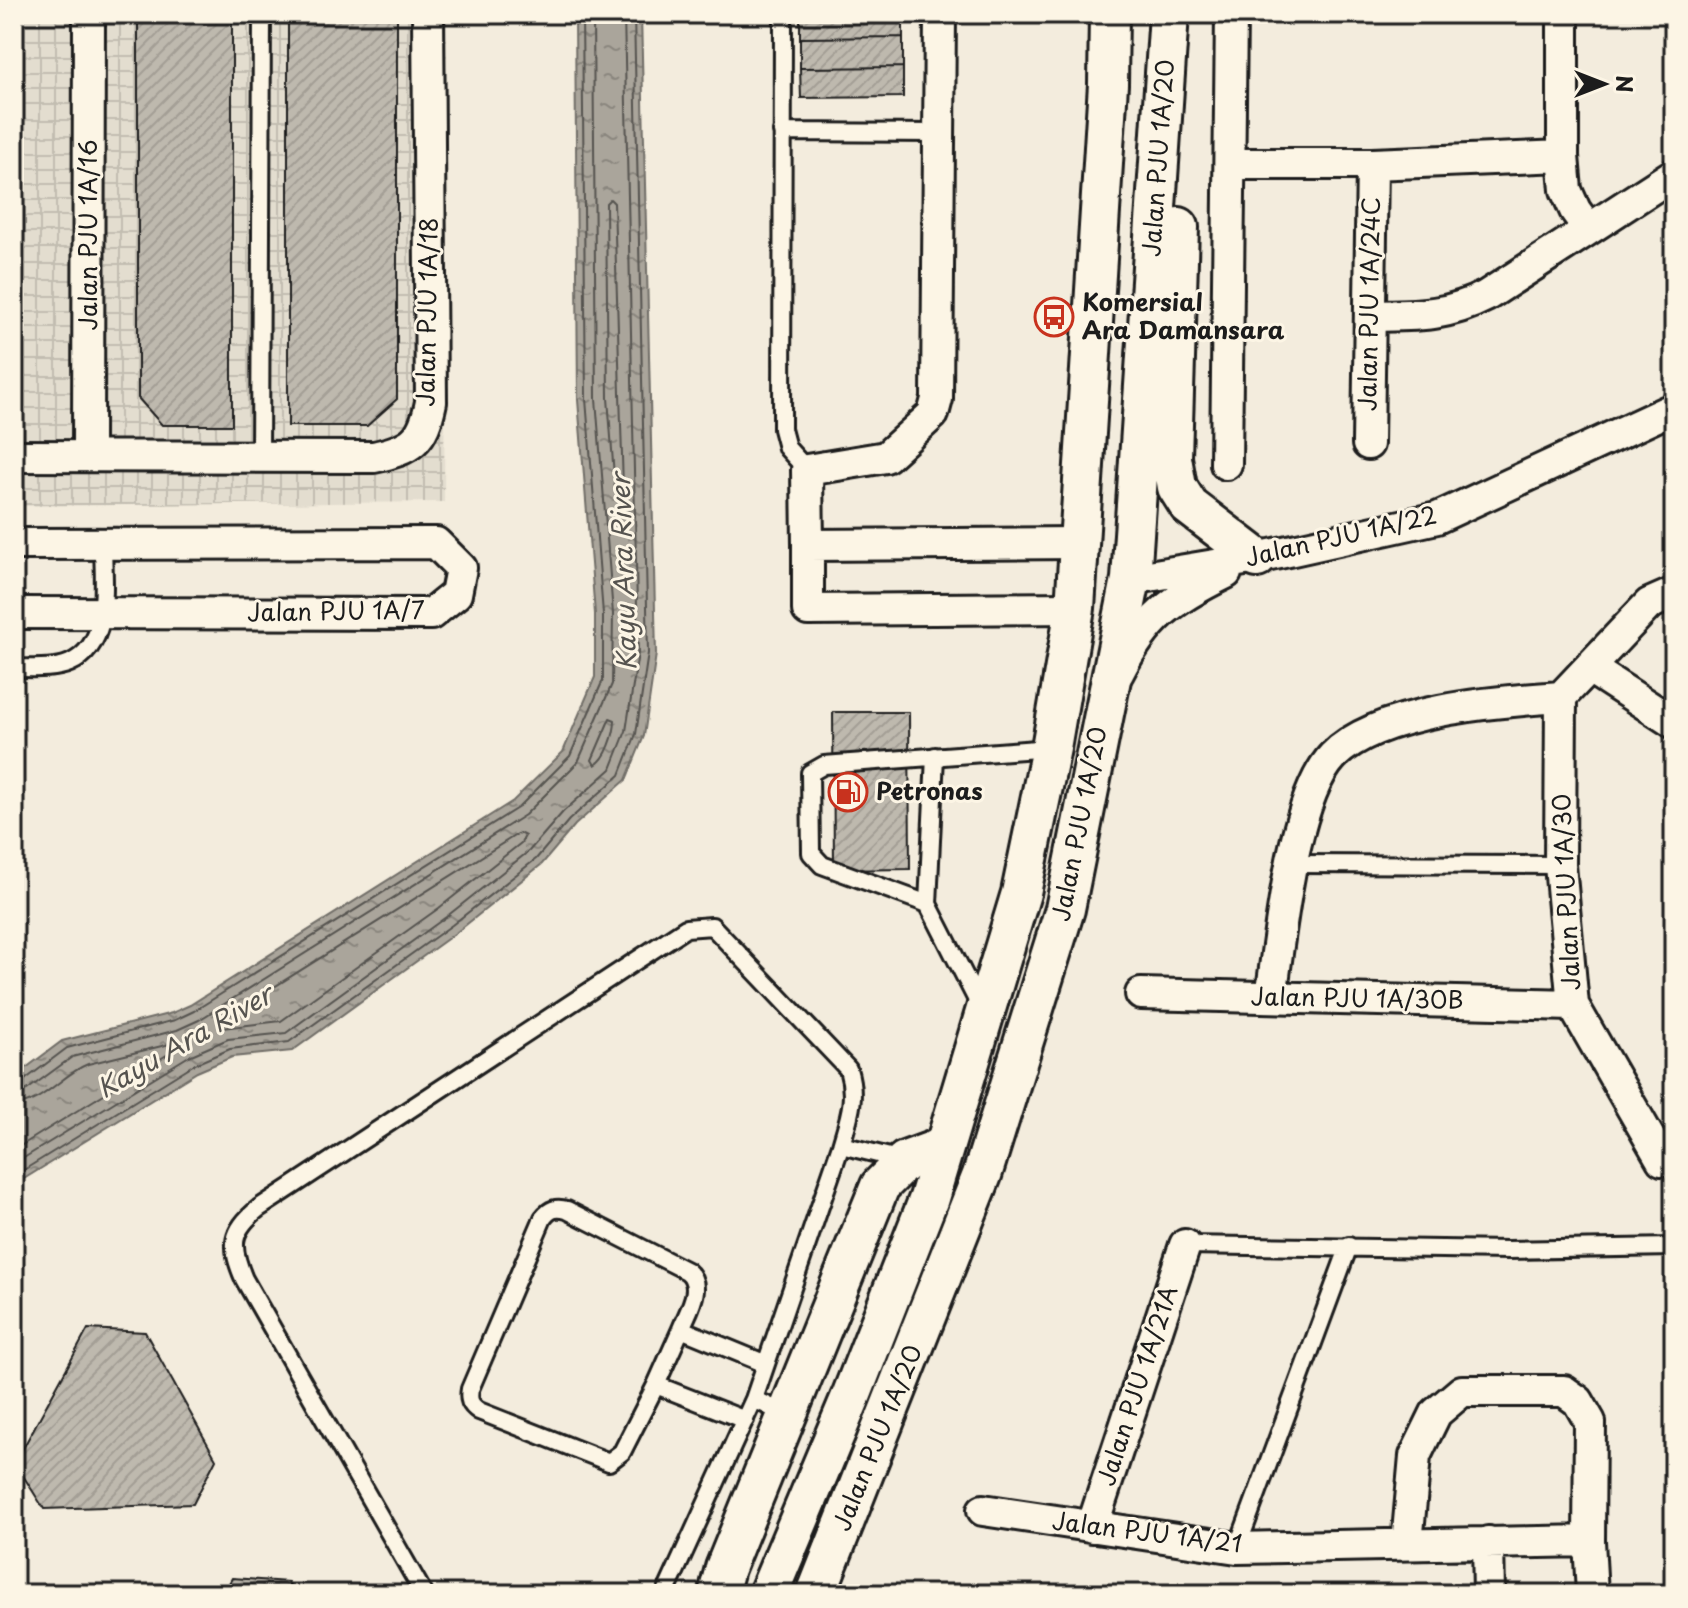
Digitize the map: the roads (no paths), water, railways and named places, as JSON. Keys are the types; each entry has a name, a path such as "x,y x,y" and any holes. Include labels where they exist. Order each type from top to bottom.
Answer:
{"street":[{"name":"Jalan PJU 1A/16","path":"88,456 89,14"},
{"name":"Jalan PJU 1A/18","path":"14,456 374,457 401,451 417,438 427,422 431,402 428,14"},
{"path":"940,14 937,399 933,414 886,457 807,470 808,610 1075,608"},
{"name":"Jalan PJU 1A/20","path":"768,1594 852,1394 929,1198 1021,893 1051,748 1075,608 1107,99 1109,14"},
{"path":"1106,698 1137,640 1171,602 1257,558 1189,506 1177,487 1172,458 1182,75 1169,14"},
{"name":"Jalan PJU 1A/20","path":"816,1594 982,1175 1065,909 1131,579 1169,14"},
{"path":"1226,464 1231,14"},
{"path":"1563,14 1563,156 1566,190 1588,228"},
{"path":"1230,164 1372,164 1563,156"},
{"name":"Jalan PJU 1A/24C","path":"1368,444 1372,164"},
{"path":"1370,316 1430,314 1461,309 1486,296 1674,174"},
{"name":"Jalan PJU 1A/22","path":"1131,579 1257,558 1437,518 1674,408"},
{"name":"Jalan PJU 1A/7","path":"14,544 436,543 461,568 456,594 431,614 14,613"},
{"path":"808,545 1080,543"},
{"path":"1051,748 1072,725 1080,703 1096,627 1106,605 1112,593 1131,579"},
{"path":"1271,997 1290,864 1315,782 1333,756 1360,736 1392,724 1496,702 1561,697 1591,669 1618,635 1649,604 1674,593"},
{"path":"1591,669 1674,723"},
{"name":"Jalan PJU 1A/30","path":"1561,697 1560,865 1573,1005 1662,1160"},
{"name":"Jalan PJU 1A/30B","path":"1141,994 1573,1005"},
{"path":"718,1594 725,1568 880,1186 905,1161 943,1147"},
{"name":"Jalan PJU 1A/21A","path":"1092,1527 1185,1245"},
{"path":"1407,1544 1415,1456 1436,1413 1462,1391 1564,1391 1578,1401 1590,1422 1592,1594"},
{"name":"Jalan PJU 1A/21","path":"983,1510 1237,1548 1589,1541"},
{"path":"844,1594 846,1521"},
{"path":"1488,1542 1489,1594"}],"lane":[{"path":"260,457 262,14"},
{"path":"783,14 782,429 787,448 807,470"},
{"path":"782,132 939,133"},
{"path":"14,668 69,663 85,653 103,614 103,544"},
{"path":"928,904 822,865 811,853 810,773 824,765 1051,748"},
{"path":"935,756 928,904 985,1017"},
{"path":"1290,864 1560,865"},
{"path":"424,1594 244,1279 236,1260 234,1239 244,1221 686,928 699,925 712,926 848,1069 853,1087 841,1145 754,1399 665,1594"},
{"path":"841,1145 905,1161"},
{"path":"558,1208 694,1276 696,1292 681,1329 622,1452 609,1462 479,1411 472,1406 469,1398 470,1389 543,1218 549,1211 558,1208"},
{"path":"1185,1245 1508,1250 1674,1247"},
{"path":"1237,1548 1349,1246"},
{"path":"681,1329 766,1364"},
{"path":"656,1385 745,1420"},
{"path":"754,1399 788,1415"}],"water":[{"name":"Kayu Ara River","path":"575,14 641,14 656,654 644,736 626,780 575,825 542,864 457,932 292,1051 232,1057 197,1072 14,1185 14,1077 62,1041 172,1013 190,1005 513,801 563,752 595,677 595,614 578,400"}],"place":[{"name":"Komersial Ara Damansara","path":"1054,317"},
{"name":"Petronas","path":"848,792"}]}
